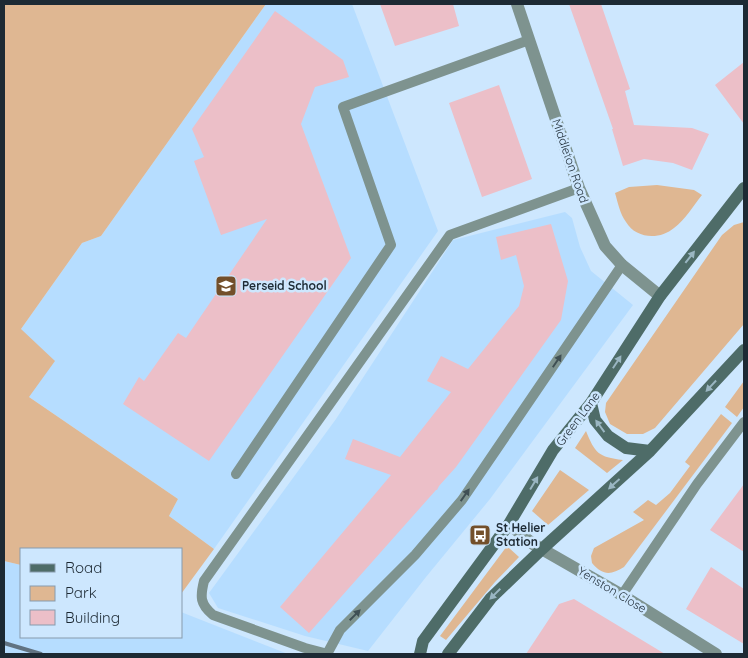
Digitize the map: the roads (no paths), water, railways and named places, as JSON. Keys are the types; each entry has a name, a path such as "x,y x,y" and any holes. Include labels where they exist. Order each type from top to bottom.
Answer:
{"main road":[{"name":"Green Lane","path":"420,654 423,641 509,524 553,450 591,403 660,296 744,188"},
{"path":"448,654 491,598 650,451 744,350"},
{"path":"591,403 595,420 608,436 626,448 650,451"}],"street":[{"name":"Middleton Road","path":"516,4 579,188 605,246 622,265 660,296"},
{"name":"Yenston Close","path":"509,524 534,544 716,654"}],"lane":[{"path":"236,474 390,245 343,107 529,40"},
{"path":"579,188 450,235 204,581 201,594 204,608 213,615 327,654 340,630 415,555 462,500 622,265"},
{"path":"622,596 697,484 744,422"}],"railway":[{"path":"4,643 41,654"}],"place":[{"name":"Perseid School","path":"226,286"},
{"name":"St Helier Station","path":"480,535"}]}
